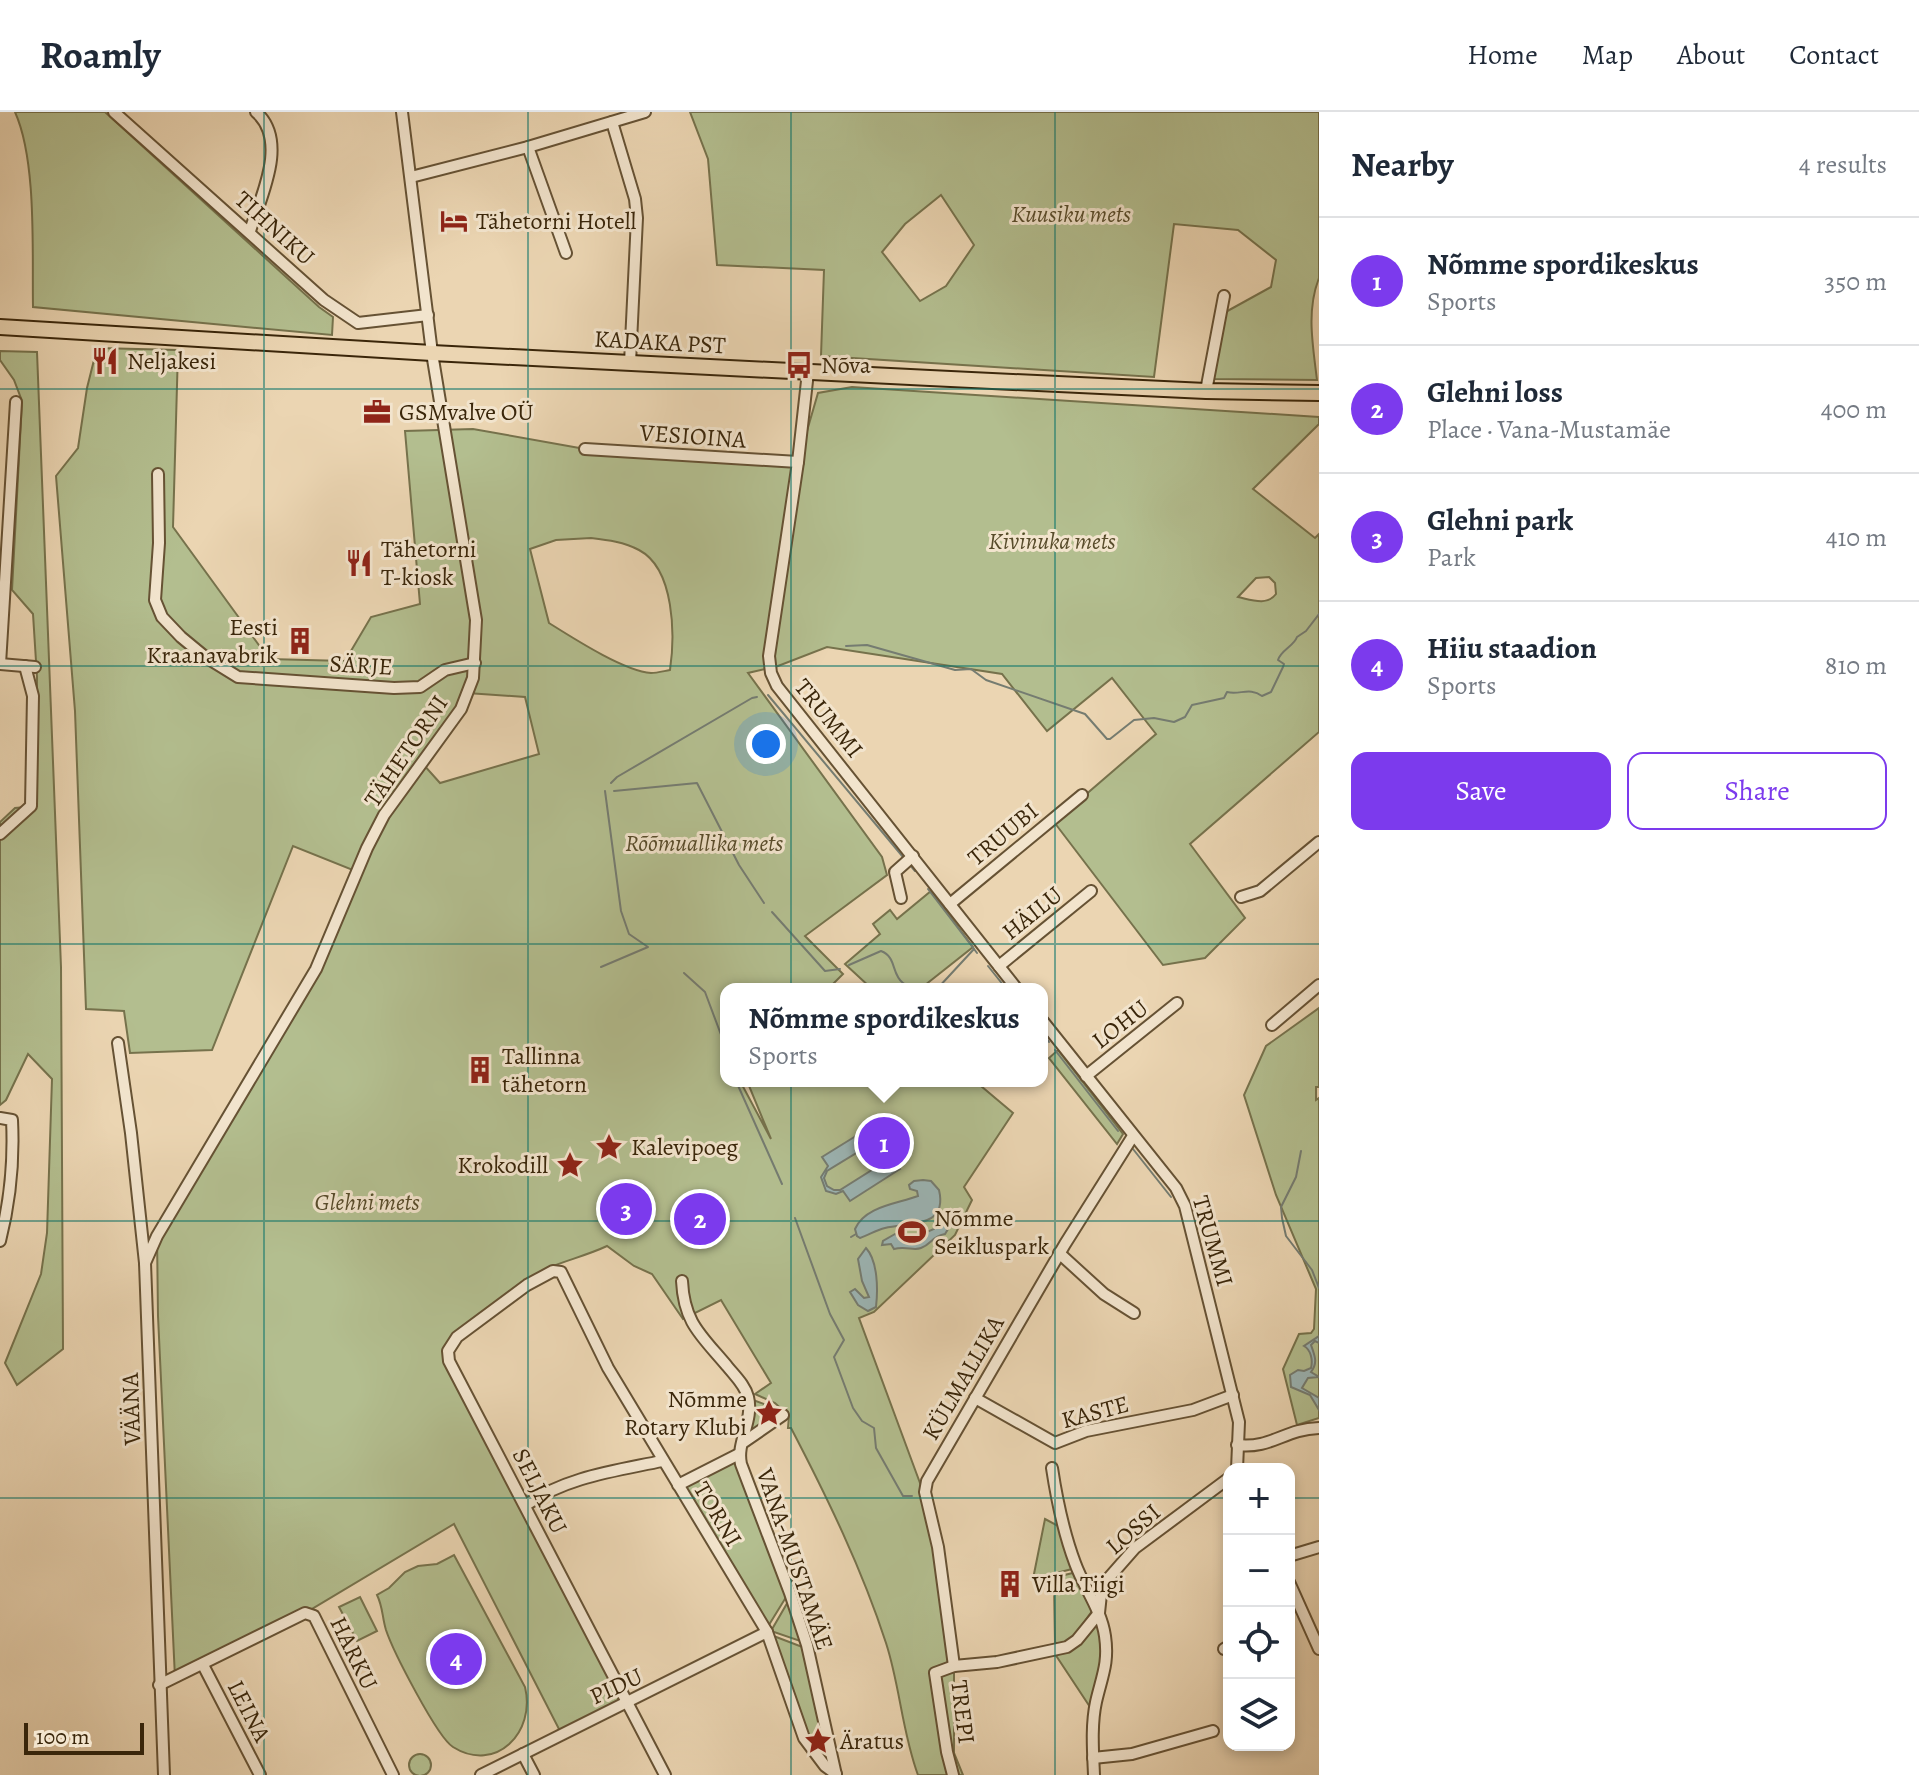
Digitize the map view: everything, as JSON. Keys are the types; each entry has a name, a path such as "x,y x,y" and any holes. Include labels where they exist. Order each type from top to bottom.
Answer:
{"main road":[{"name":"KADAKA PST","path":"0,327 808,372 1206,391 1319,393"}],"street":[{"name":"TIHNIKU","path":"115,112 324,300 358,323 428,315"},
{"path":"250,231 270,165 272,142 267,124 256,112"},
{"name":"TÄHETORNI","path":"145,1263 157,1236 316,969 384,815 461,709 473,678 476,620 432,353 402,112"},
{"path":"411,177 528,147 645,112"},
{"path":"612,122 635,199 637,218 630,363"},
{"path":"528,147 566,253"},
{"path":"1206,391 1224,296"},
{"name":"TRUMMI","path":"808,372 769,656 771,673 777,686 1012,983"},
{"path":"0,834 31,806 33,696 30,666 0,664 16,402"},
{"name":"VESIOINA","path":"585,449 798,462"},
{"name":"SÄRJE","path":"158,474 159,543 155,600 162,617 181,637 238,677 394,688 420,687 445,670 475,663"},
{"name":"TRUUBI","path":"950,904 1082,795"},
{"path":"1241,897 1260,891 1319,842"},
{"path":"901,898 895,872 913,856"},
{"name":"HÄILU","path":"999,966 1091,891"},
{"path":"1272,1025 1319,985"},
{"name":"LOHU","path":"1086,1076 1177,1003"},
{"name":"TRUMMI","path":"1048,1028 1176,1188 1185,1206 1239,1422 1237,1463"},
{"name":"VÄÄNA","path":"118,1043 145,1263 164,1775"},
{"path":"0,1118 12,1120 13,1136 8,1211 0,1241"},
{"name":"KÜLMALLIKA","path":"954,1666 938,1547 925,1492 927,1481 1059,1253 1133,1136"},
{"path":"1059,1253 1104,1294 1134,1313"},
{"name":"SELJAKU","path":"561,1272 553,1271 527,1285 457,1337 448,1351 449,1361 665,1775"},
{"name":"TORNI","path":"561,1272 608,1368 767,1632 804,1738 825,1766 836,1775"},
{"name":"VANA-MUSTAMÄE","path":"682,1281 688,1318 740,1381 748,1396 749,1424 739,1454 807,1645 836,1775"},
{"name":"KASTE","path":"975,1398 1055,1443 1086,1431 1193,1410 1233,1395"},
{"path":"744,1442 783,1415"},
{"path":"1237,1445 1257,1447 1298,1429 1319,1428"},
{"path":"678,1485 739,1454"},
{"path":"526,1505 541,1495 580,1479 662,1461"},
{"path":"1052,1468 1062,1526 1104,1632 1106,1669 1096,1701 1094,1775"},
{"name":"LOSSI","path":"954,1666 997,1662 1067,1647 1077,1640 1099,1613 1106,1581 1135,1548 1223,1482"},
{"path":"1295,1554 1319,1547"},
{"path":"1295,1595 1319,1649"},
{"path":"1295,1612 1301,1608"},
{"name":"HARKU","path":"159,1685 310,1613 393,1775"},
{"name":"PIDU","path":"481,1775 767,1632"},
{"name":"LEINA","path":"203,1665 260,1775"},
{"name":"TREPI","path":"953,1775 935,1673 954,1666"},
{"path":"1093,1758 1132,1754 1213,1731"},
{"path":"523,1754 534,1775"}],"green space":[{"path":"15,112 105,112 333,317 332,335 33,307 30,181 22,132"},
{"name":"Kuusiku mets","path":"690,112 1319,112 1319,278 1312,316 1317,380 1213,379 1222,314 1271,287 1276,260 1238,230 1174,224 1154,377 821,356 824,270 717,265 708,159","holes":["941,195 974,245 946,286 920,301 882,252 905,224"]},
{"path":"97,348 178,350 173,527 269,659 345,661 371,617 420,604 405,431 473,429 585,449 798,462 818,393 852,387 1319,417 1319,424 1253,489 1315,538 1319,534 1319,732 1190,844 1245,918 1205,958 1163,965 1054,822 1156,734 1112,678 1047,731 1002,674 827,647 778,666 748,673 882,857 887,875 805,936 843,974 834,983 720,983 720,1087 743,1087 771,1139 749,1087 982,1087 1013,1113 964,1187 972,1200 955,1235 874,1312 859,1318 920,1483 938,1547 954,1666 954,1753 963,1775 918,1775 886,1643 855,1561 831,1507 791,1428 788,1428 789,1416 775,1403 755,1394 771,1383 721,1300 683,1319 652,1274 634,1266 607,1246 537,1274 480,1318 448,1351 627,1703 561,1733 454,1524 305,1613 175,1678 157,1236 316,969 358,872 293,846 212,1050 130,1053 124,1011 86,1009 75,711 56,476 78,448","holes":["591,538 639,550 651,559 660,572 672,622 670,670 651,673 627,666 549,623 530,549 556,540","1269,577 1275,583 1276,594 1268,600 1238,597 1256,578","467,693 525,697 539,754 440,783 422,763"]},
{"path":"0,351 37,352 61,967 63,1349 17,1385 5,1363 41,1274 47,1233 52,1079 28,1054 6,1100 0,1105 0,822 15,808 37,806 37,677 33,614 12,590 22,401 14,380 0,360"},
{"path":"931,891 973,947 928,983 866,983 845,964 880,934 873,924 890,910 897,919"},
{"path":"1319,1008 1319,1087 1316,1087 1316,1100 1319,1098 1319,1418 1297,1425 1283,1369 1299,1334 1311,1333 1314,1329 1316,1289 1276,1195 1244,1095 1266,1046"},
{"path":"1058,1050 1123,1134 1117,1144 1049,1058"},
{"path":"753,1400 772,1407 777,1415 751,1433"},
{"path":"735,1460 788,1594 767,1628 682,1486"},
{"path":"1045,1519 1060,1527 1076,1568 1033,1579"},
{"path":"454,1555 525,1687 527,1704 518,1733 498,1752 484,1755 469,1754 453,1747 437,1727 390,1641 377,1595 405,1572 418,1566 437,1564"},
{"path":"1077,1572 1092,1611 1073,1638 1059,1645 1055,1642 1054,1583 1035,1582"},
{"path":"360,1597 377,1631 357,1641 339,1607"},
{"path":"789,1600 803,1642 771,1631"},
{"path":"1097,1623 1104,1653 1092,1710 1055,1654"},
{"path":"771,1635 805,1648 826,1759 811,1743"},
{"path":"416,1754 424,1754 431,1765 424,1776 416,1776 409,1769 409,1761"}],"water":[{"path":"872,1126 878,1135 889,1132 898,1138 901,1149 894,1159 900,1169 850,1201 843,1191 836,1194 826,1191 821,1177 828,1166 822,1157","holes":["886,1135 897,1142 898,1150 894,1156 840,1190 827,1186 824,1178 827,1171"]},
{"path":"923,1180 931,1181 939,1190 938,1211 932,1217 882,1229 860,1238 857,1236 855,1229 866,1215 918,1196 909,1185"},
{"path":"947,1219 951,1224 945,1234 921,1248 894,1249 891,1244 882,1245 883,1241 895,1234 909,1240 934,1229"},
{"path":"866,1248 873,1260 877,1284 876,1307 868,1311 858,1305 850,1292 855,1289 864,1298 869,1297 858,1259"},
{"path":"1319,1336 1319,1343 1315,1341 1311,1345 1315,1362 1311,1372 1319,1377 1308,1378 1302,1388 1319,1398 1319,1410 1310,1395 1291,1387 1290,1375 1311,1368 1311,1356 1304,1346"}],"waterway":[{"path":"846,646 867,645 955,670 971,669 986,680 1085,714 1110,739 1134,720 1154,718 1174,722 1185,717 1192,705 1224,698 1227,692 1253,692 1262,696 1271,692 1284,664 1278,660 1319,614"},
{"path":"768,695 903,857"},
{"path":"611,783 757,697"},
{"path":"614,791 697,783 739,865 764,903"},
{"path":"601,967 648,947 629,934 621,911 605,791"},
{"path":"910,865 915,871"},
{"path":"928,889 974,949"},
{"path":"772,912 825,971 840,969"},
{"path":"943,983 974,949 977,953"},
{"path":"849,965 881,951 890,957 903,983"},
{"path":"988,966 1002,983"},
{"path":"684,973 705,992 720,1032"},
{"path":"1055,1050 1118,1131"},
{"path":"739,1087 782,1184"},
{"path":"1133,1149 1171,1197"},
{"path":"1301,1151 1296,1177 1281,1207 1282,1218 1286,1236 1312,1270 1319,1288"},
{"path":"795,1218 830,1314 844,1340 834,1357 853,1408 862,1421 874,1428 876,1448 903,1496 912,1496"},
{"path":"851,1237 856,1234"}],"place":[{"name":"Tähetorni Hotell","path":"454,221"},
{"name":"Neljakesi","path":"105,361"},
{"name":"Nõva","path":"799,365"},
{"name":"GSMvalve OÜ","path":"377,412"},
{"name":"Tähetorni T-kiosk","path":"359,563"},
{"name":"Eesti Kraanavabrik","path":"300,641"},
{"name":"Tallinna tähetorn","path":"480,1070"},
{"name":"Nõmme spordikeskus","path":"884,1143"},
{"name":"Kalevipoeg","path":"609,1147"},
{"name":"Krokodill","path":"570,1165"},
{"name":"Glehni park","path":"626,1209"},
{"name":"Glehni loss","path":"700,1219"},
{"name":"Nõmme Seikluspark","path":"912,1232"},
{"name":"Nõmme Rotary Klubi","path":"769,1413"},
{"name":"Villa Tiigi","path":"1010,1584"},
{"name":"Hiiu staadion","path":"456,1659"},
{"name":"Äratus","path":"818,1741"}],"park label":[{"name":"Kivinuka mets","path":"1052,541"},
{"name":"Rõõmuallika mets","path":"704,843"},
{"name":"Glehni mets","path":"367,1202"}]}
